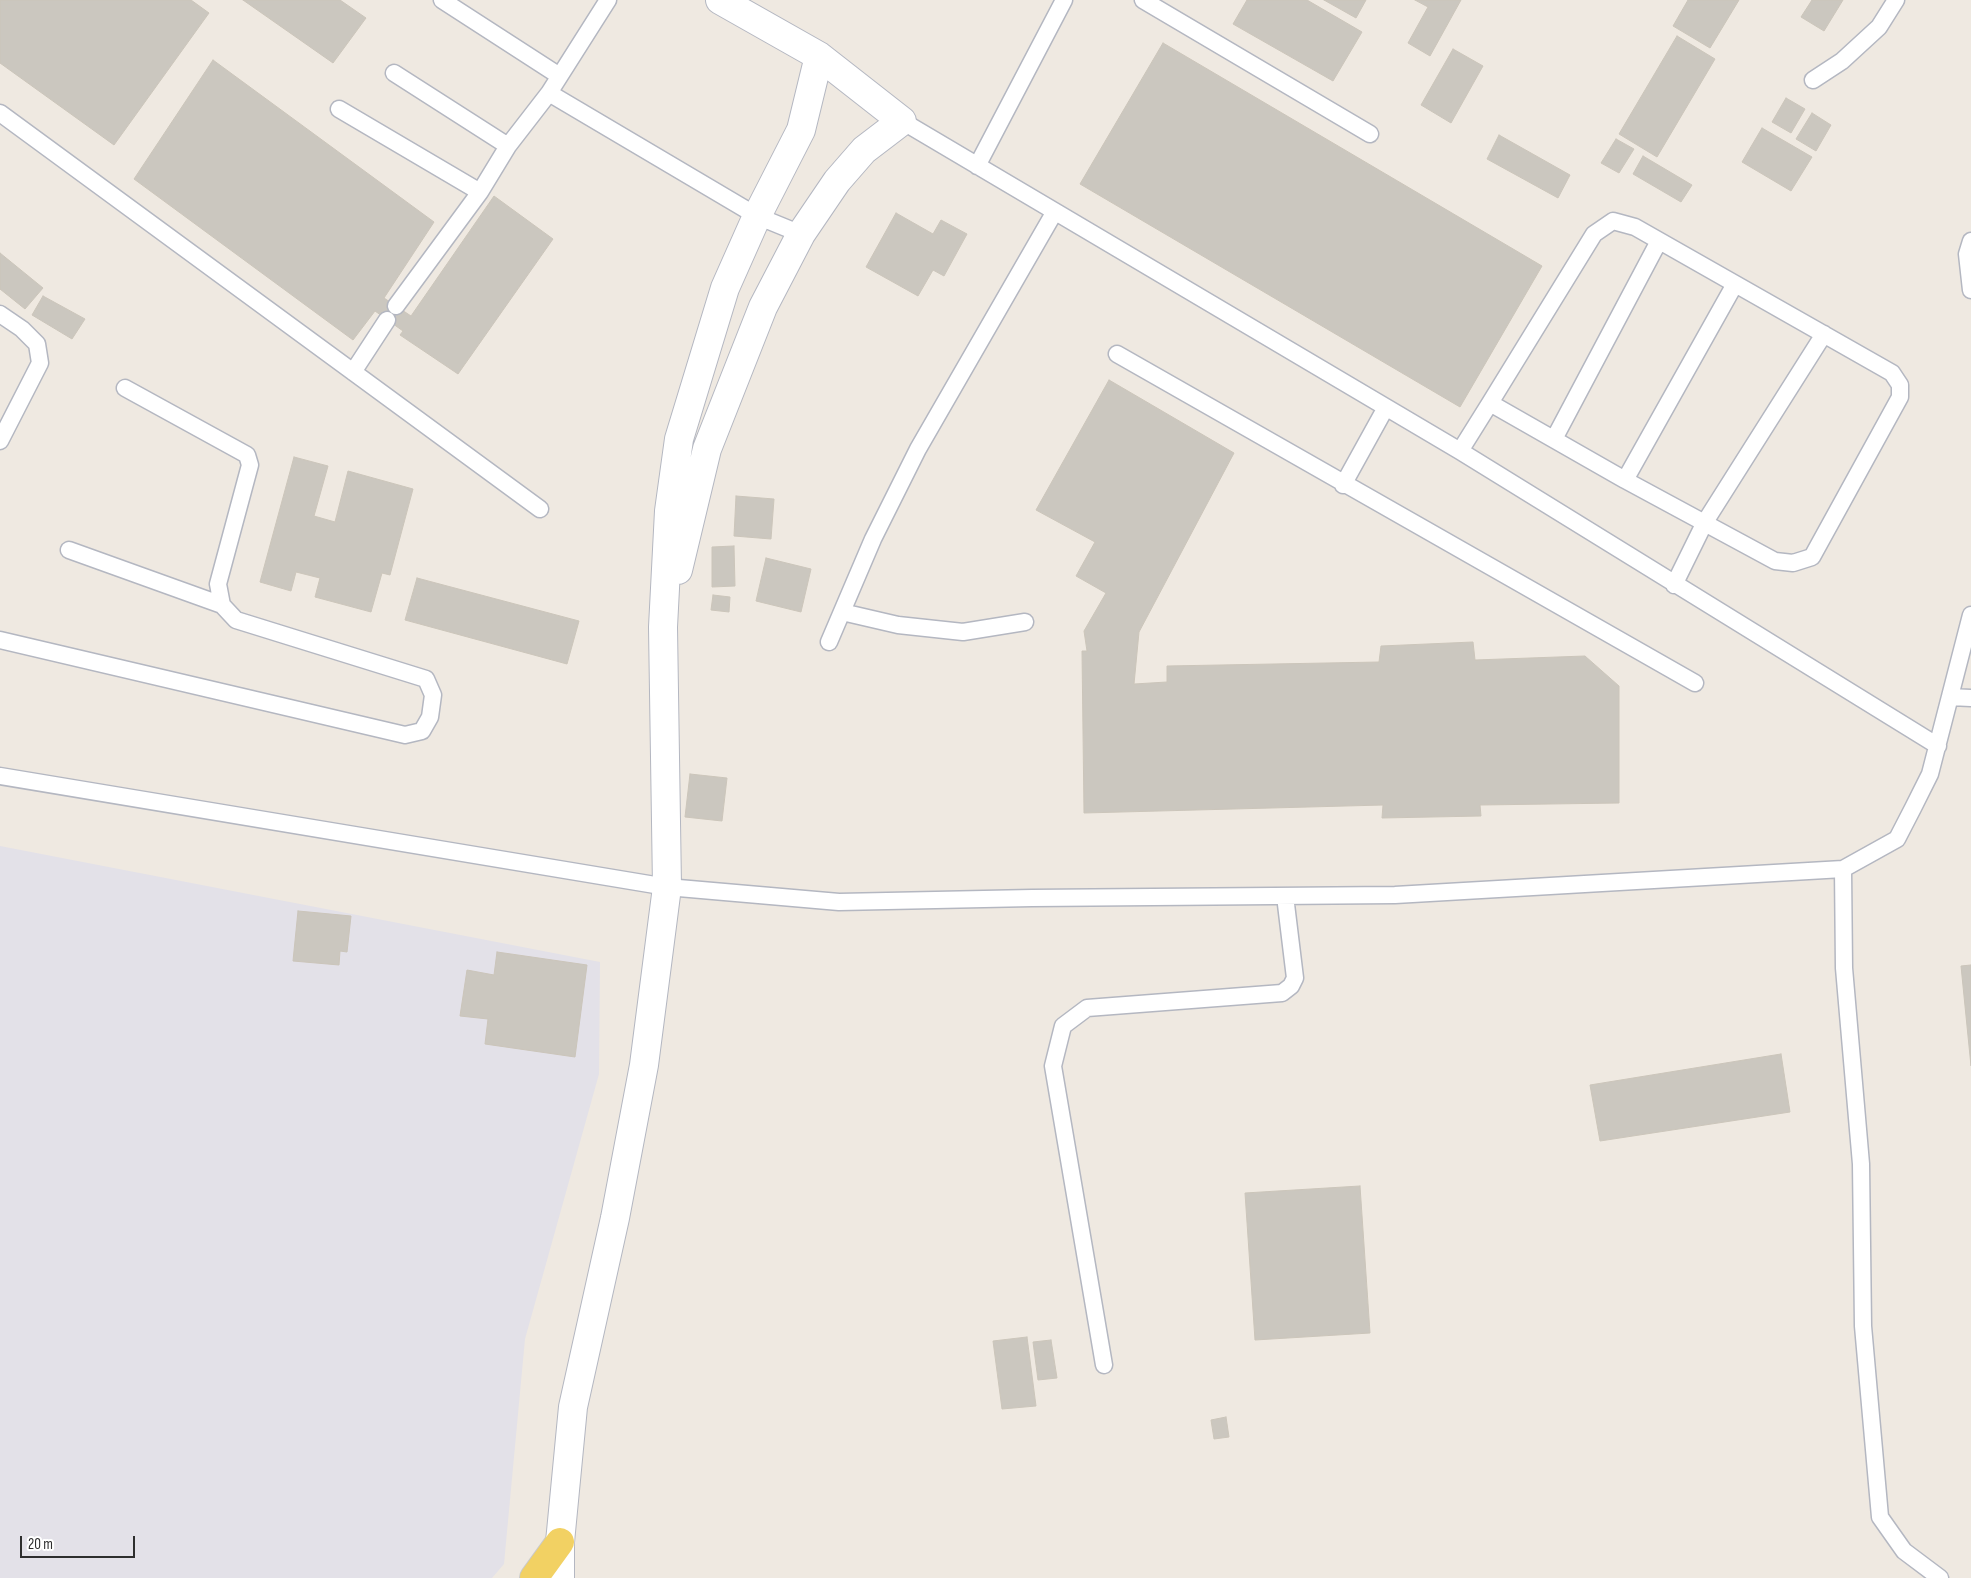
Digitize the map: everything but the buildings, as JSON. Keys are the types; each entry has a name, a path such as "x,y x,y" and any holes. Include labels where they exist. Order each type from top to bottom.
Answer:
{"main road":[{"path":"534,1578 560,1542"}],"street":[{"path":"663,627 707,449 763,308 801,234 837,181 864,150 902,121 819,56 720,0"},
{"path":"560,1578 560,1542 573,1407 615,1218 644,1065 667,887 663,627 669,511 678,438 725,288 757,216 801,130 819,56"}],"lane":[{"path":"442,0 558,75"},
{"path":"396,306 480,192 508,146 548,93 608,0"},
{"path":"977,166 1064,0"},
{"path":"1143,0 1370,134"},
{"path":"1813,80 1842,61 1879,27 1896,0"},
{"path":"394,72 508,146"},
{"path":"548,93 757,216 801,234"},
{"path":"339,109 480,192"},
{"path":"0,114 540,509"},
{"path":"902,121 1386,409 1460,451 1674,585 1938,746"},
{"path":"829,642 872,539 918,449 1054,212"},
{"path":"1460,451 1594,234 1613,222 1634,227 1824,334 1892,373 1900,385 1900,397 1812,557 1793,564 1775,561 1625,480 1490,403"},
{"path":"1554,440 1659,241"},
{"path":"1971,241 1968,254 1971,290"},
{"path":"1625,480 1735,284"},
{"path":"0,314 22,329 37,344 40,363 0,441"},
{"path":"353,372 387,320"},
{"path":"1674,585 1704,522 1824,334"},
{"path":"1117,354 1695,683"},
{"path":"125,388 247,454 250,465 218,584 222,604"},
{"path":"1343,484 1386,409"},
{"path":"0,640 405,734 422,731 430,717 433,695 426,679 236,620 222,604 69,550"},
{"path":"842,612 898,625 963,632 1025,622"},
{"path":"0,776 667,887 839,902 1395,895 1843,869 1897,839 1930,774 1971,615"},
{"path":"1950,697 1971,698"},
{"path":"1843,869 1844,968 1861,1164 1863,1326 1880,1517 1904,1551 1940,1578"},
{"path":"1104,1365 1053,1066 1063,1026 1087,1008 1282,993 1291,986 1295,978 1285,896"}],"shaded area":[{"path":"0,846 600,962 599,1074 525,1339 504,1564 492,1578 0,1578"}]}
